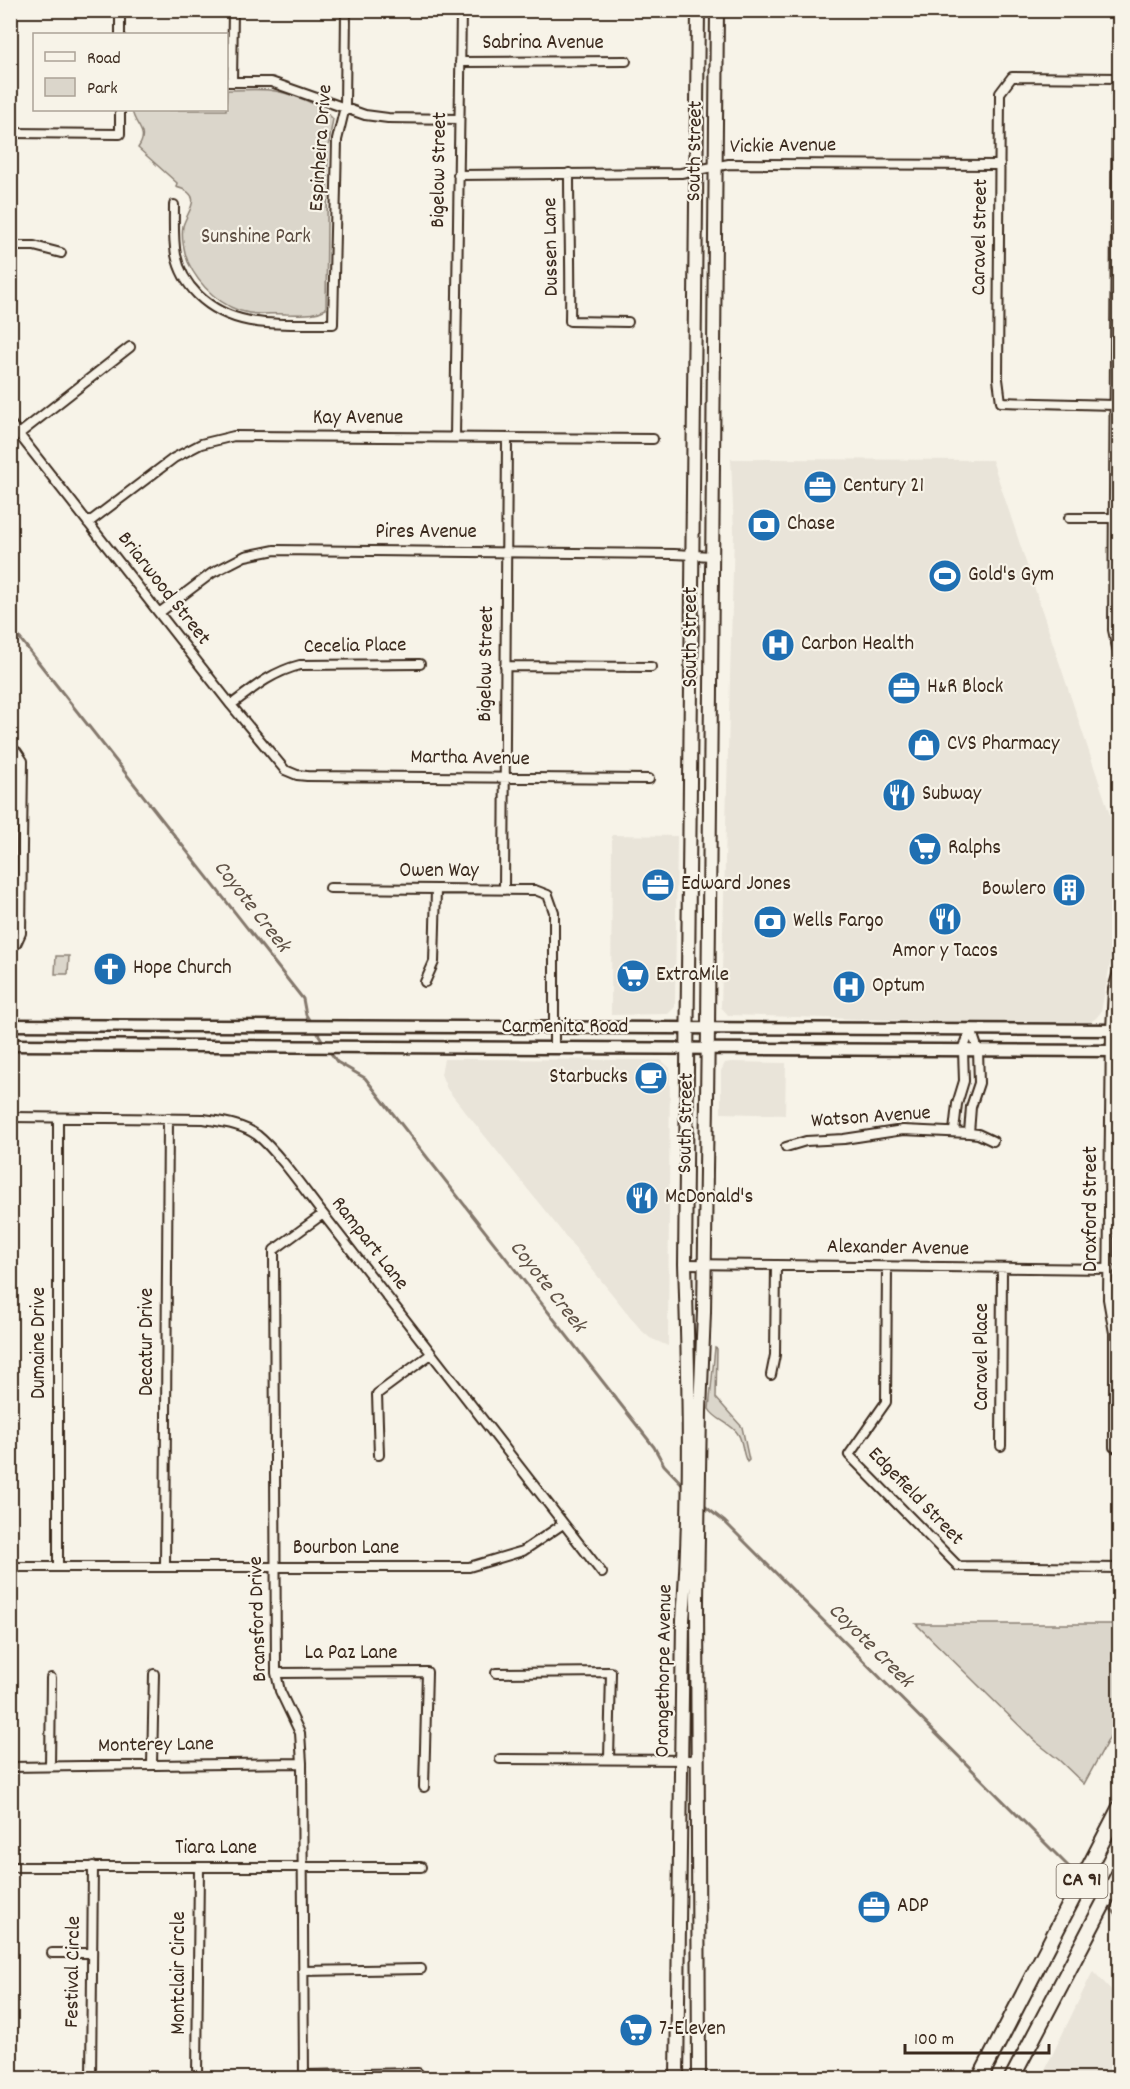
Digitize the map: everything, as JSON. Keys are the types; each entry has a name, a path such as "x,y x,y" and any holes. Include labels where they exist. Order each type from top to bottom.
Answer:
{"highway":[{"name":"CA 91","path":"980,2079 1118,1810"},
{"name":"CA 91","path":"1012,2079 1119,1872"}],"main road":[{"name":"South Street","path":"685,1264 698,10"},
{"name":"South Street","path":"705,1265 717,10"},
{"name":"Carmenita Road","path":"10,1025 1115,1030"},
{"name":"Carmenita Road","path":"10,1045 1115,1051"},
{"name":"Orangethorpe Avenue","path":"677,2079 683,1620 688,1557 689,1405 685,1264"},
{"name":"Orangethorpe Avenue","path":"699,2079 697,1567 699,1415 705,1265"}],"street":[{"path":"120,10 120,33"},
{"path":"233,10 230,82 271,82 365,115 388,118 459,118"},
{"name":"Espinheira Drive","path":"174,205 176,257 182,273 193,290 207,304 220,313 250,321 333,324 337,140 345,107 346,10"},
{"name":"Bigelow Street","path":"455,437 461,10"},
{"name":"Sabrina Avenue","path":"460,62 626,61"},
{"name":"Caravel Street","path":"1114,405 1001,402 998,379 1000,93 1012,77 1118,78"},
{"path":"1118,78 1113,630 1119,661"},
{"path":"10,133 120,134 120,111"},
{"name":"Vickie Avenue","path":"458,175 681,173 729,164 1000,165"},
{"name":"Dussen Lane","path":"569,173 570,321 628,322"},
{"path":"10,246 34,246 61,253"},
{"path":"19,434 130,347"},
{"name":"Briarwood Street","path":"10,423 231,705 280,766 290,773"},
{"name":"Kay Avenue","path":"88,523 174,458 201,444 234,436 653,439"},
{"name":"Bigelow Street","path":"504,890 507,438"},
{"path":"1070,518 1113,518"},
{"name":"Pires Avenue","path":"159,613 212,573 245,556 275,550 712,556"},
{"name":"Cecelia Place","path":"231,705 269,676 300,665 420,664"},
{"path":"505,666 651,667"},
{"path":"10,748 17,752 23,761 23,828 21,933 16,944 10,946"},
{"name":"Martha Avenue","path":"290,773 307,776 649,779"},
{"name":"Owen Way","path":"330,888 535,890 548,895 554,912 554,1027"},
{"path":"425,982 434,962 436,890"},
{"name":"Droxford Street","path":"1119,965 1113,989 1115,1051 1110,1120 1108,1299 1114,1333 1114,1447 1119,1449"},
{"path":"554,1027 554,1047"},
{"path":"954,1131 957,1104 964,1081 963,1050 970,1029"},
{"path":"969,1133 971,1107 979,1083 978,1050 970,1029"},
{"name":"Rampart Lane","path":"10,1117 204,1119 230,1123 256,1135 323,1214 602,1573"},
{"name":"Dumaine Drive","path":"57,1567 58,1118"},
{"name":"Decatur Drive","path":"165,1567 168,1118"},
{"path":"1110,1120 1119,1120"},
{"name":"Watson Avenue","path":"786,1147 806,1141 844,1139 903,1130 978,1134 993,1142"},
{"name":"Bransford Drive","path":"304,2077 300,1733 280,1691 276,1673 274,1250 323,1214"},
{"name":"Alexander Avenue","path":"685,1264 1110,1269"},
{"path":"771,1375 775,1355 776,1265"},
{"name":"Edgefield Street","path":"887,1267 886,1402 849,1455 958,1566 1119,1568"},
{"name":"Caravel Place","path":"1001,1446 1002,1268"},
{"path":"379,1455 376,1394 431,1354"},
{"name":"Bourbon Lane","path":"10,1567 469,1566 523,1551 564,1524"},
{"name":"La Paz Lane","path":"276,1673 427,1672 424,1787"},
{"path":"496,1673 611,1672 609,1759"},
{"path":"152,1764 154,1674"},
{"path":"50,1766 51,1678"},
{"path":"500,1759 699,1760"},
{"name":"Monterey Lane","path":"10,1767 302,1763"},
{"name":"Festival Circle","path":"91,2079 93,1866"},
{"name":"Tiara Lane","path":"10,1867 421,1867"},
{"name":"Montclair Circle","path":"197,2079 199,1867"},
{"path":"52,1953 92,1953"},
{"path":"303,1971 421,1969"},
{"path":"304,2077 418,2073"}],"shaded area":[{"path":"731,459 992,460 1119,842 1119,937 1114,943 1101,1012 1085,1026 728,1015 721,1007 734,532"},
{"path":"612,835 677,836 675,1007 668,1014 611,1015"},
{"path":"444,1059 661,1060 670,1068 668,1346 650,1338 641,1330 447,1089 441,1074"},
{"path":"725,1063 786,1063 785,1115 721,1113 721,1071"},
{"path":"1093,1971 1119,1998 1119,2078 1041,2078"}],"green space":[{"name":"Sunshine Park","path":"228,90 269,90 313,104 333,119 328,148 326,309 312,314 249,313 230,307 205,288 188,262 184,249 182,230 192,204 190,194 176,187 177,183 138,148 142,133 132,111 228,111"},
{"path":"56,956 69,956 68,974 55,974"},
{"path":"715,1348 717,1349 716,1398 742,1427 749,1460 747,1462 738,1434 709,1409"},
{"path":"916,1624 1119,1624 1119,1720 1084,1784 1036,1742"}],"waterway":[{"name":"Coyote Creek","path":"10,626 303,999 306,1015 311,1023"},
{"name":"Coyote Creek","path":"315,1029 324,1043"},
{"name":"Coyote Creek","path":"328,1049 337,1062 365,1078 654,1447 664,1465 684,1486"},
{"name":"Coyote Creek","path":"703,1505 725,1522 1078,1876"},
{"name":"Coyote Creek","path":"1085,1883 1101,1900"},
{"name":"Coyote Creek","path":"1108,1906 1120,1918"}],"place":[{"name":"Century 21","path":"820,487"},
{"name":"Chase","path":"764,525"},
{"name":"Gold's Gym","path":"945,576"},
{"name":"Carbon Health","path":"778,645"},
{"name":"H&R Block","path":"904,688"},
{"name":"CVS Pharmacy","path":"924,745"},
{"name":"Subway","path":"899,795"},
{"name":"Ralphs","path":"925,849"},
{"name":"Edward Jones","path":"658,885"},
{"name":"Bowlero","path":"1069,890"},
{"name":"Amor y Tacos","path":"945,919"},
{"name":"Wells Fargo","path":"770,922"},
{"name":"Hope Church","path":"110,969"},
{"name":"ExtraMile","path":"633,976"},
{"name":"Optum","path":"849,987"},
{"name":"Starbucks","path":"651,1078"},
{"name":"McDonald's","path":"642,1198"},
{"name":"ADP","path":"874,1907"},
{"name":"7-Eleven","path":"636,2030"}]}
